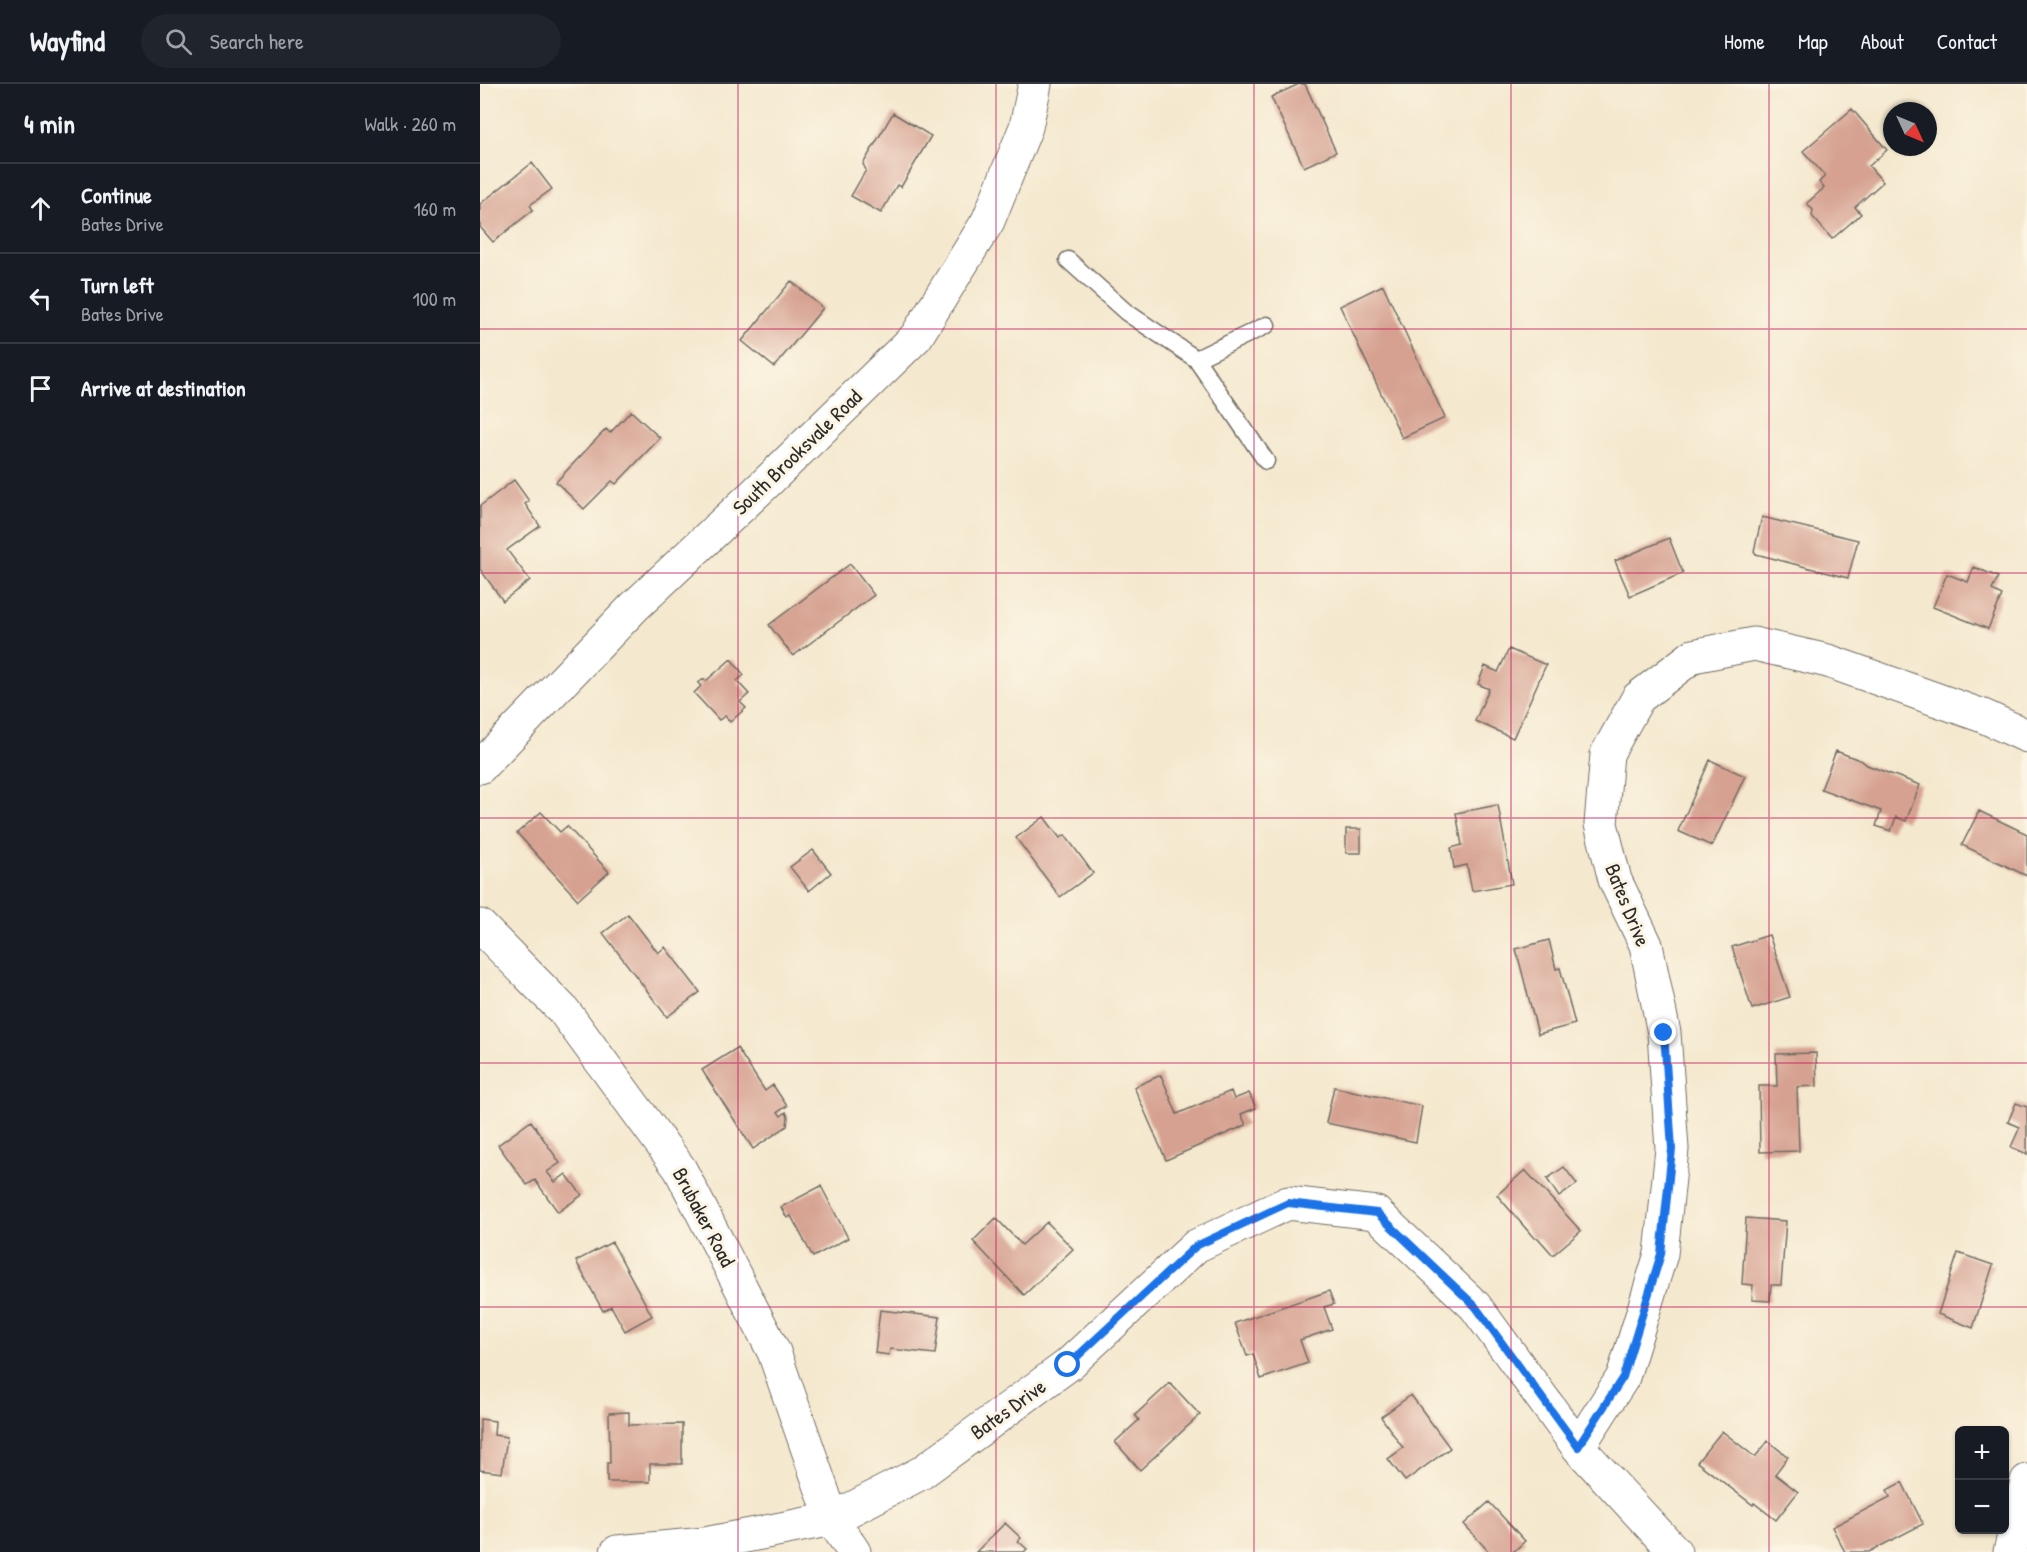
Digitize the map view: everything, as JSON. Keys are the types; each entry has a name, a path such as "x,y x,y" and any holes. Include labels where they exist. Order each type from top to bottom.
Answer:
{"street":[{"name":"South Brooksvale Road","path":"480,768 634,607 916,337 988,221 1026,127 1035,84"},
{"name":"Bates Drive","path":"1578,1447 1623,1377 1661,1254 1672,1149 1664,1033 1646,945 1615,880 1600,824 1607,754 1638,698 1694,656 1754,644 1828,661 1983,716 2027,736"},
{"name":"Brubaker Road","path":"480,926 564,1011 680,1168 774,1352 832,1519 854,1552"},
{"name":"Bates Drive","path":"617,1552 705,1544 832,1519 921,1473 1068,1365 1196,1246 1288,1203 1377,1213 1475,1306 1578,1447 1675,1552"},
{"path":"2010,1552 2027,1481"}],"lane":[{"path":"1068,260 1126,312 1196,359 1266,461"},
{"path":"1196,359 1267,325"}],"building":[{"path":"1299,84 1305,84 1336,152 1304,167 1271,97"},
{"path":"1852,109 1883,145 1883,154 1869,166 1883,182 1855,207 1861,214 1832,239 1812,216 1813,210 1807,203 1824,188 1819,182 1825,176 1803,151"},
{"path":"893,113 931,136 901,187 897,185 881,213 851,196 866,170 863,164"},
{"path":"532,163 552,189 530,205 533,210 493,242 480,227 480,204"},
{"path":"791,281 823,308 774,367 742,341"},
{"path":"1383,285 1445,418 1402,438 1340,306"},
{"path":"631,411 660,438 616,484 612,481 584,509 556,482 606,429 610,433"},
{"path":"514,480 529,501 525,504 540,526 507,550 530,580 503,601 480,569 480,506"},
{"path":"1762,517 1858,540 1848,578 1756,554 1754,551"},
{"path":"1669,538 1683,573 1630,596 1615,561"},
{"path":"850,564 874,595 793,656 769,625"},
{"path":"1974,567 1998,577 1992,590 2002,595 1988,629 1933,607 1947,574 1968,582"},
{"path":"1509,649 1546,665 1513,738 1475,721 1489,689 1478,684 1485,666 1498,672"},
{"path":"731,659 744,675 737,681 749,694 740,702 746,708 730,722 725,716 719,720 694,693 701,686 698,683 704,679 706,681"},
{"path":"1836,751 1920,785 1906,821 1896,817 1891,831 1876,826 1881,811 1821,789"},
{"path":"1710,760 1745,776 1712,846 1678,831"},
{"path":"1498,805 1512,884 1472,891 1467,865 1454,868 1451,848 1462,845 1456,813"},
{"path":"1979,811 2027,834 2027,876 1962,845"},
{"path":"541,812 560,832 567,826 609,872 578,900 517,833"},
{"path":"1044,817 1060,838 1065,835 1093,873 1060,897 1016,838"},
{"path":"1346,829 1361,829 1361,853 1346,853"},
{"path":"813,850 831,873 809,891 790,867"},
{"path":"628,914 658,953 665,947 700,992 667,1017 603,933"},
{"path":"1769,935 1790,997 1752,1009 1732,947"},
{"path":"1549,940 1556,969 1560,968 1575,1024 1538,1034 1516,949"},
{"path":"737,1048 765,1091 773,1085 787,1106 778,1112 781,1116 786,1112 787,1126 753,1149 702,1070"},
{"path":"1816,1053 1817,1086 1797,1087 1799,1151 1760,1152 1759,1086 1777,1086 1776,1054"},
{"path":"1161,1075 1177,1114 1231,1091 1234,1099 1249,1093 1256,1108 1241,1114 1246,1125 1166,1160 1134,1087"},
{"path":"1334,1087 1422,1106 1416,1142 1326,1123"},
{"path":"2016,1103 2027,1107 2027,1154 2011,1147 2020,1127 2008,1122"},
{"path":"531,1121 560,1163 547,1172 555,1182 566,1174 582,1195 558,1212 535,1180 527,1185 498,1145"},
{"path":"1564,1167 1577,1184 1559,1197 1547,1179"},
{"path":"1525,1170 1581,1231 1553,1255 1538,1238 1534,1238 1497,1195"},
{"path":"821,1186 848,1238 813,1257 791,1216 787,1218 781,1207"},
{"path":"996,1218 1022,1245 1047,1222 1073,1249 1024,1295 973,1241"},
{"path":"1746,1218 1786,1221 1781,1285 1771,1285 1770,1301 1752,1300 1753,1285 1742,1284"},
{"path":"612,1242 652,1316 625,1331 611,1306 603,1311 576,1261"},
{"path":"1958,1253 1993,1265 1973,1328 1938,1314"},
{"path":"1329,1291 1334,1304 1324,1307 1332,1329 1300,1340 1308,1363 1261,1379 1253,1354 1247,1356 1235,1323"},
{"path":"880,1310 940,1317 935,1354 890,1349 889,1355 875,1353"},
{"path":"1170,1383 1200,1415 1140,1470 1115,1442 1139,1420 1135,1415"},
{"path":"1411,1395 1450,1448 1405,1481 1388,1459 1403,1448 1381,1417"},
{"path":"629,1412 629,1425 682,1424 682,1464 650,1464 650,1482 607,1482 607,1463 610,1463 609,1413"},
{"path":"480,1419 495,1421 494,1435 507,1437 502,1473 480,1470"},
{"path":"1722,1431 1755,1457 1768,1441 1788,1457 1775,1474 1798,1492 1776,1520 1697,1462"},
{"path":"1902,1482 1923,1524 1869,1552 1845,1552 1832,1527 1890,1497 1887,1490"},
{"path":"1489,1502 1525,1541 1513,1552 1489,1552 1464,1524"},
{"path":"1005,1523 1021,1538 1018,1541 1027,1549 1024,1552 976,1552"}],"route":[{"path":"1068,1365 1196,1246 1288,1203 1377,1213 1475,1306 1578,1447 1623,1377 1661,1254 1672,1149 1664,1033"}]}
